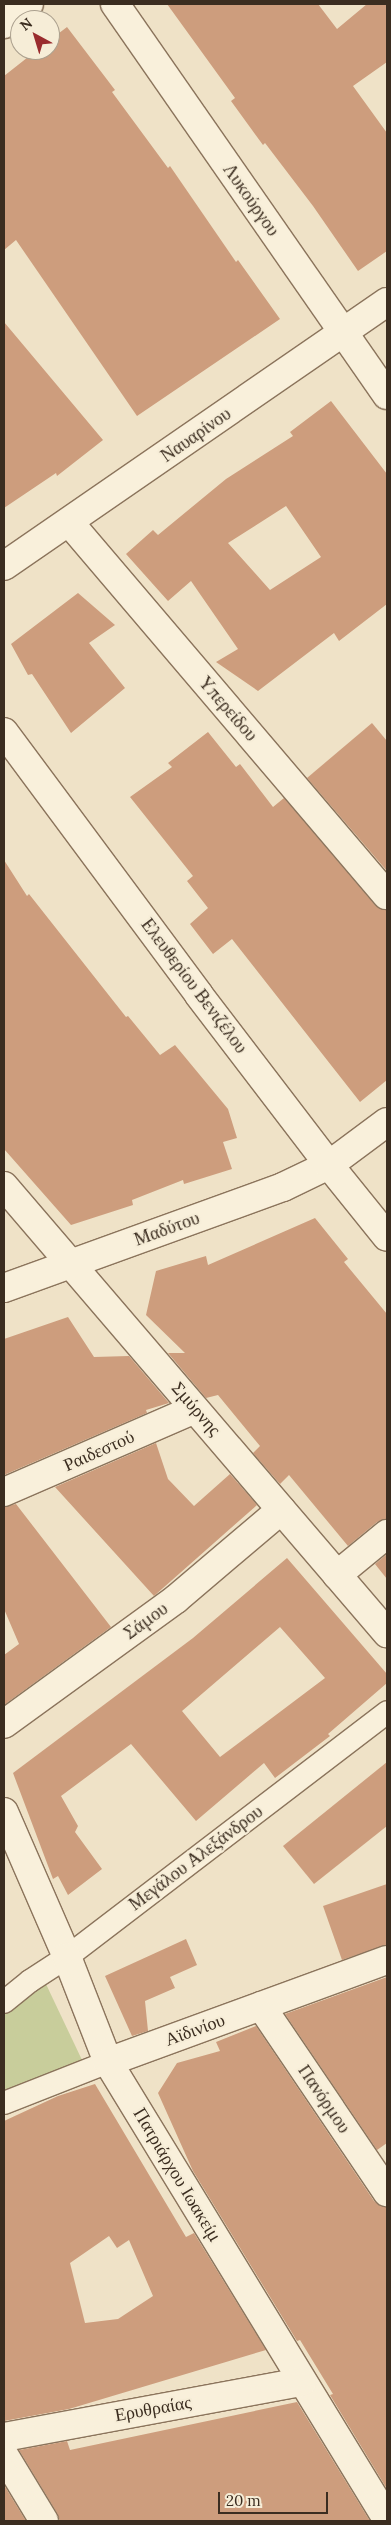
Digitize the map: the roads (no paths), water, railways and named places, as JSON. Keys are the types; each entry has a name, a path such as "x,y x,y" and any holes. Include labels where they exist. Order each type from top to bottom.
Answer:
{"street":[{"path":"4,24 29,4"},
{"name":"Λυκούργου","path":"115,4 387,395"},
{"name":"Ναυαρίνου","path":"4,566 387,302"},
{"name":"Υπερείδου","path":"69,522 387,895"},
{"name":"Ελευθερίου Βενιζέλου","path":"4,732 199,995 329,1165 387,1237"},
{"name":"Μαδύτου","path":"4,1288 283,1187 329,1165 387,1122"},
{"name":"Σμύρνης","path":"4,1186 387,1633"},
{"name":"Ραιδεστού","path":"4,1492 195,1409"},
{"name":"Σάμου","path":"4,1724 176,1599 281,1510"},
{"path":"337,1575 387,1534"},
{"name":"Μεγάλου Αλεξάνδρου","path":"4,2002 30,1981 67,1957 387,1712"},
{"name":"Πατριάρχου Ιωακείμ","path":"4,1812 67,1957 108,2062 387,2519"},
{"name":"Αϊδινίου","path":"4,2103 108,2062 387,1960"},
{"name":"Πανόρμου","path":"261,2006 387,2192"},
{"name":"Ερυθραίας","path":"4,2437 302,2382"},
{"path":"4,2455 34,2519"}]}
